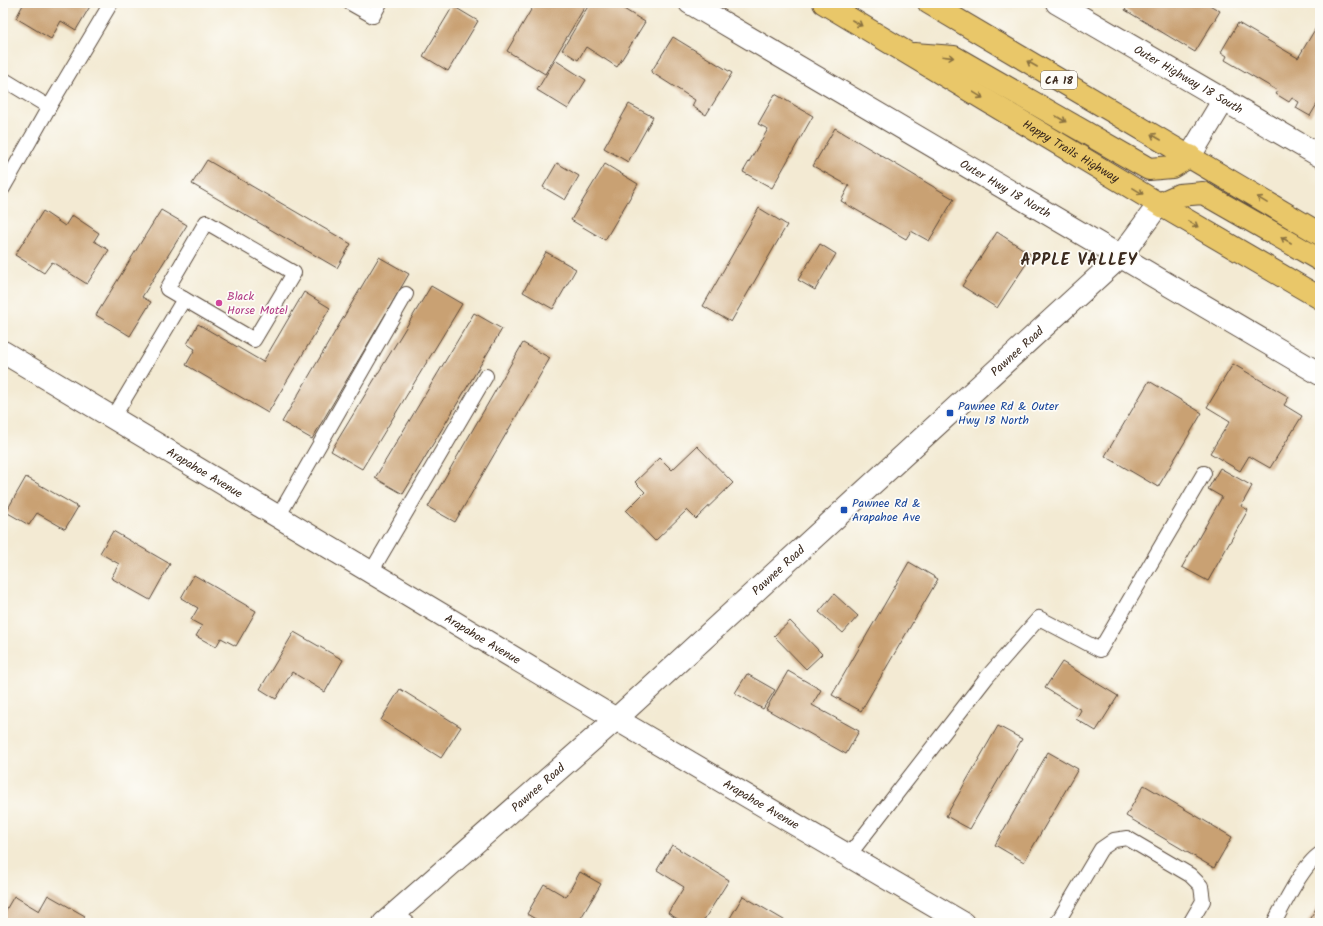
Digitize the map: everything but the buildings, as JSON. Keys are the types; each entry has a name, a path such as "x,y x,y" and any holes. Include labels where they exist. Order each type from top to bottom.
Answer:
{"main road":[{"name":"Happy Trails Highway","path":"824,3 1159,204 1320,298"},
{"name":"CA 18","path":"929,3 1320,234"},
{"path":"909,53 954,57 1149,169 1172,167 1190,156"},
{"path":"1159,204 1179,195 1203,192 1320,260"}],"street":[{"name":"Outer Hwy 18 North","path":"690,3 1320,374"},
{"name":"Outer Highway 18 South","path":"1057,3 1223,101 1320,156"},
{"path":"1190,156 1223,101"},
{"name":"Pawnee Road","path":"396,920 1120,257 1159,204"},
{"name":"Arapahoe Avenue","path":"3,352 616,719 963,923"}],"lane":[{"path":"3,188 111,3"},
{"path":"350,3 373,16 380,3"},
{"path":"3,79 49,107"},
{"path":"206,222 294,273 254,340 184,299 167,289 206,222"},
{"path":"278,516 406,294"},
{"path":"113,418 184,299"},
{"path":"370,572 486,376"},
{"path":"849,855 987,677 1039,618 1100,650 1204,473"},
{"path":"1057,923 1101,849 1114,840 1127,838 1190,875 1202,886 1203,901 1190,923"},
{"path":"1274,923 1313,858 1320,854"}],"place":[{"name":"Black Horse Motel","path":"219,303"},
{"name":"Pawnee Rd & Outer Hwy 18 North","path":"950,413"},
{"name":"Pawnee Rd & Arapahoe Ave","path":"844,510"}],"district":[{"name":"APPLE VALLEY","path":"1079,259"}]}
